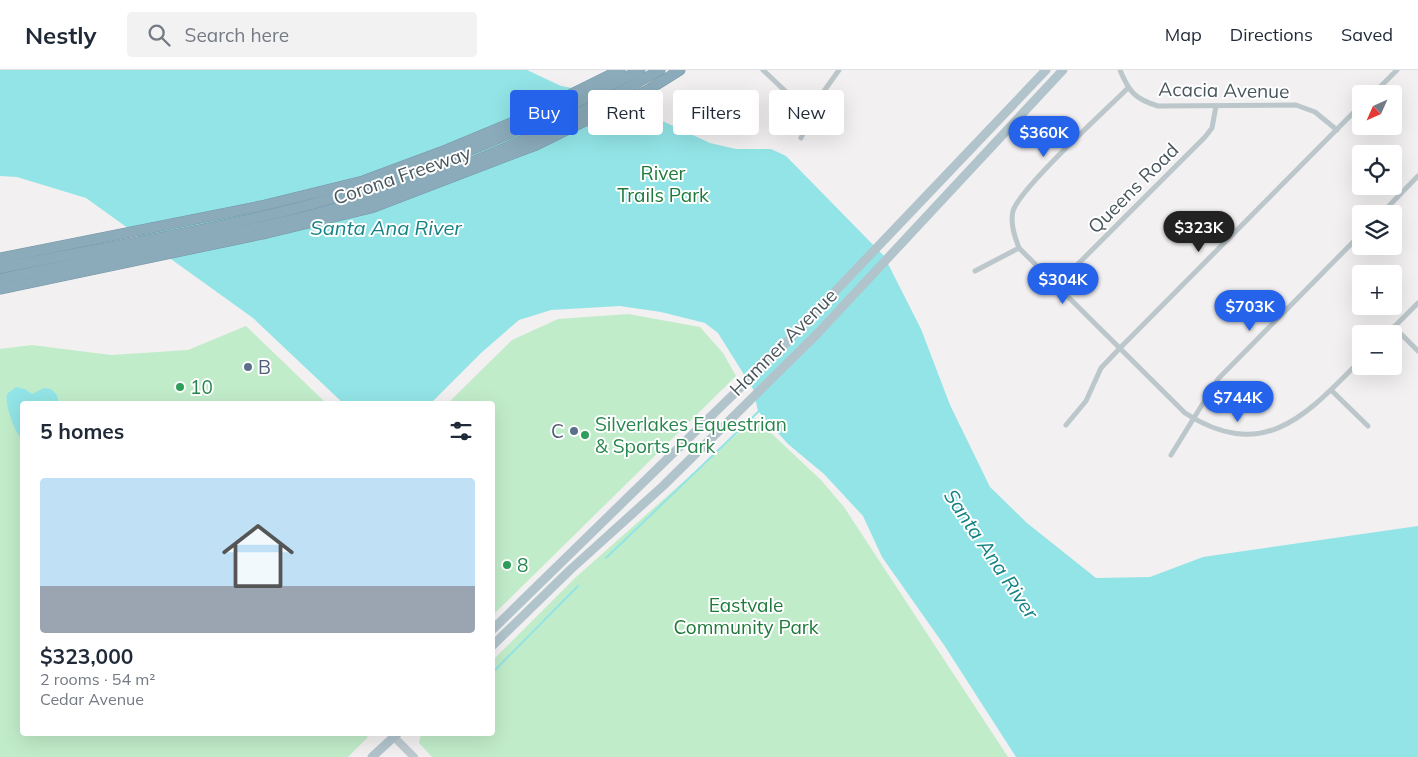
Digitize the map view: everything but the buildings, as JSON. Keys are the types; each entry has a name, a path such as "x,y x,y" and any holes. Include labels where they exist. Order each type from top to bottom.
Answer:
{"highway":[{"name":"Corona Freeway","path":"0,258 261,206 362,181 441,152 523,118 620,70"},
{"path":"0,268 254,218 369,188 484,146 636,76 660,70"},
{"name":"Corona Freeway","path":"0,289 132,257 268,233 371,208 536,145 648,90 680,70"},
{"path":"0,280 132,257 266,226 388,193 492,153 592,107 636,76"}],"main road":[{"name":"Hamner Avenue","path":"495,627 787,342 1046,70"},
{"name":"Hamner Avenue","path":"495,643 570,570 663,486 817,334 1063,70"},
{"path":"372,757 393,736"}],"street":[{"path":"763,70 784,90"},
{"path":"825,90 839,70"},
{"name":"Acacia Avenue","path":"1120,70 1128,88 1141,101 1158,106 1296,105 1315,112 1336,130"},
{"path":"1382,85 1396,70"},
{"path":"1128,88 1017,203 1013,212 1013,230 1019,248 1186,413 1209,427 1228,432 1264,433 1290,424 1312,409 1352,369"},
{"name":"Queens Road","path":"1057,285 1205,137 1212,128 1216,106"},
{"path":"1066,425 1086,401 1101,368 1352,114"},
{"path":"1390,205 1418,176"},
{"path":"1171,455 1218,379 1352,243"},
{"path":"976,271 1019,248"},
{"path":"1396,325 1418,303"},
{"path":"1402,335 1418,351"},
{"path":"1331,390 1368,426"},
{"path":"397,736 414,757"}],"green space":[{"name":"Silverlakes Equestrian & Sports Park","path":"628,314 700,327 723,353 736,376 495,613 495,401 450,401 512,340 558,319"},
{"path":"246,326 324,401 20,401 20,736 368,736 367,738 348,757 0,757 0,349 32,345 111,355 188,350"},
{"name":"Eastvale Community Park","path":"755,418 821,480 844,507 1008,757 432,757 419,743 421,736 495,736 495,658 575,578"}],"water":[{"name":"Santa Ana River","path":"0,70 527,70 561,86 588,91 588,135 663,135 663,121 673,126 673,135 693,135 710,143 736,149 771,149 786,156 884,256 921,329 950,405 990,487 1027,523 1096,578 1150,577 1203,557 1418,526 1418,757 1016,757 944,645 882,557 863,516 824,474 788,444 758,411 753,389 718,333 705,323 661,312 620,306 551,310 519,320 481,353 433,401 341,401 253,318 86,198 17,177 0,176"},
{"path":"16,387 25,389 32,394 44,388 51,389 57,395 58,401 20,401 20,437 13,425 7,404 7,394"}],"waterway":[{"path":"606,558 759,411"},
{"path":"495,670 578,586"}],"place":[{"name":"B","path":"248,367"},
{"name":"10","path":"180,387"},
{"name":"C","path":"574,431"},
{"name":"Silverlakes Equestrian & Sports Park","path":"585,435"},
{"name":"8","path":"507,565"}],"park label":[{"name":"River Trails Park","path":"663,184"}]}
